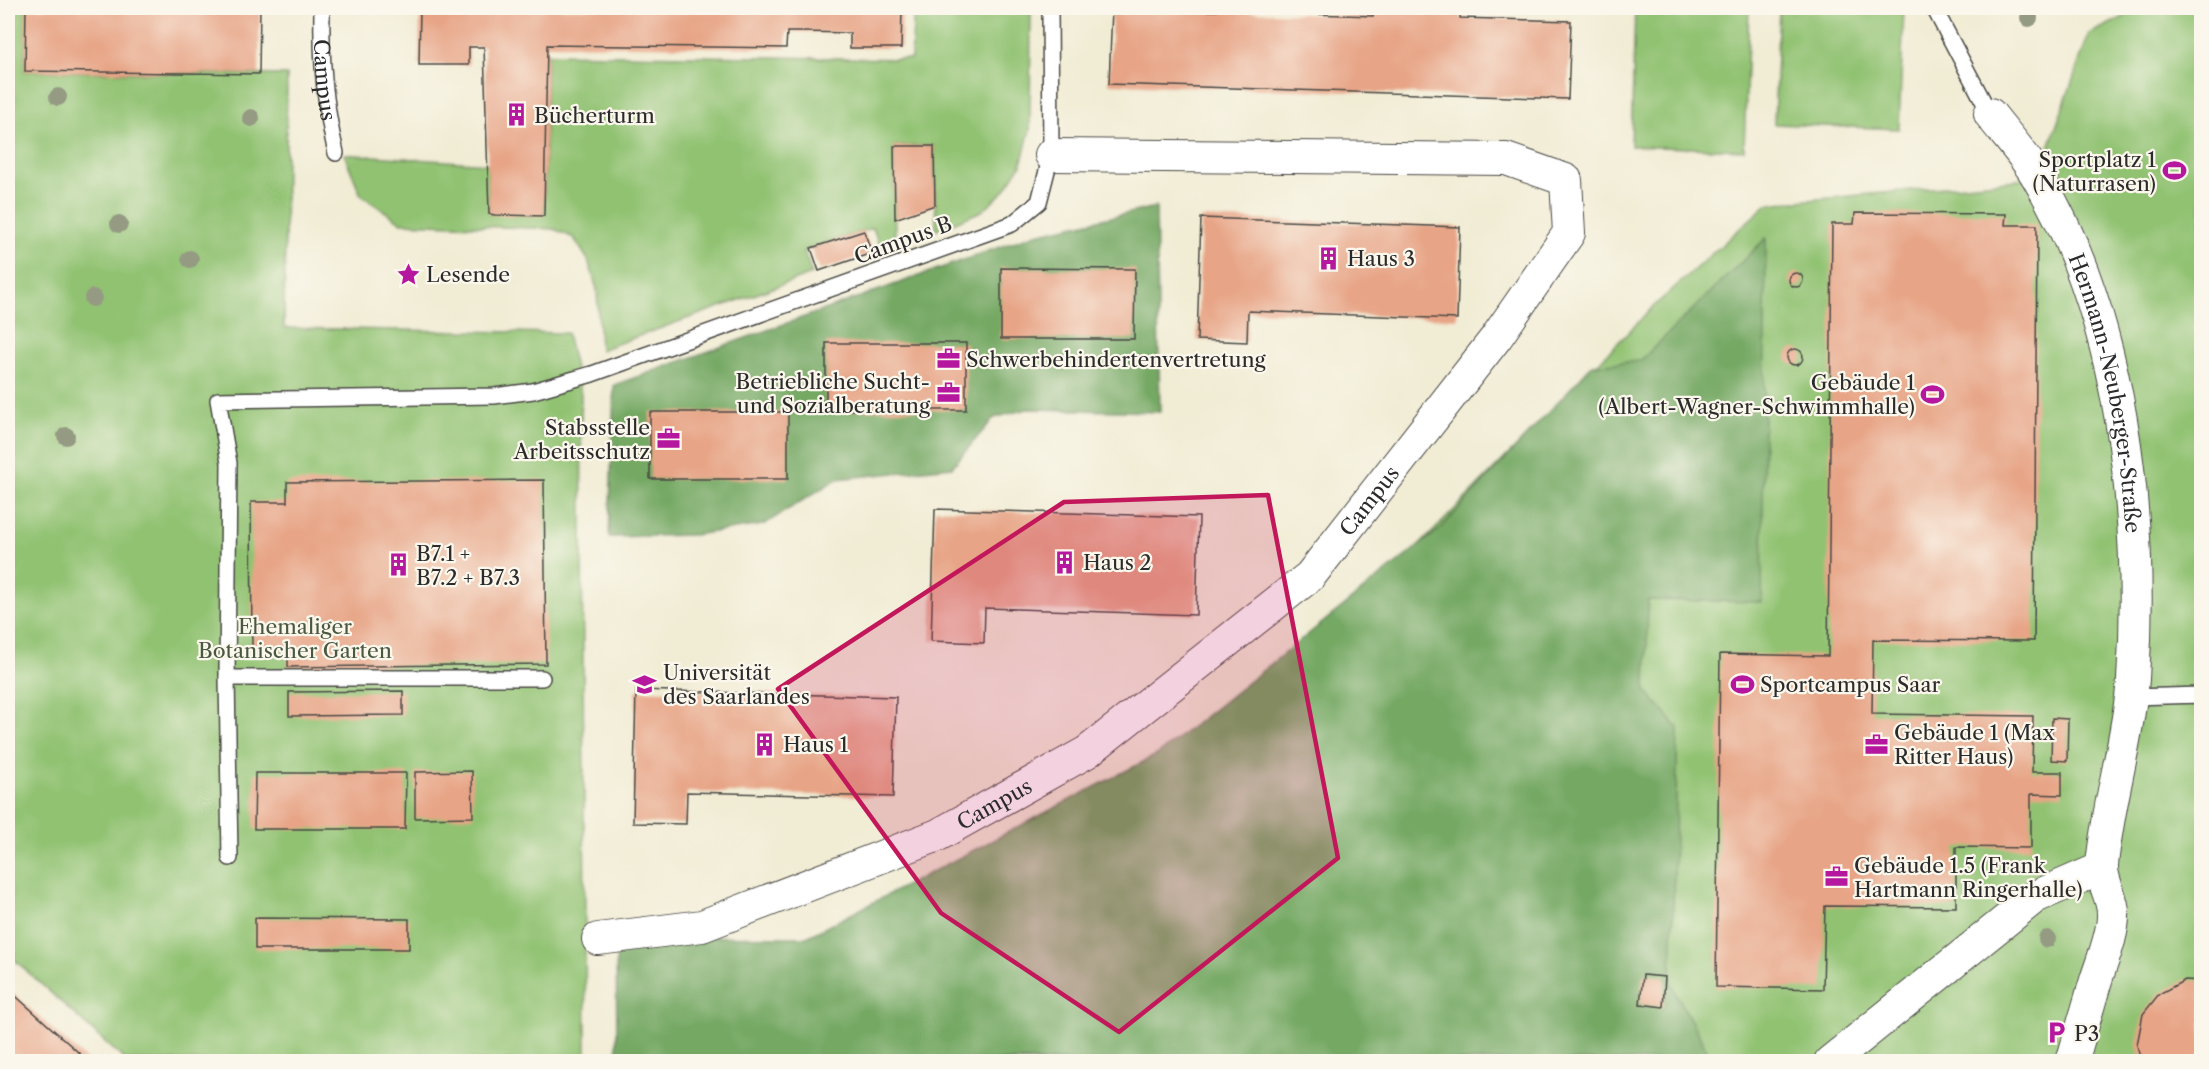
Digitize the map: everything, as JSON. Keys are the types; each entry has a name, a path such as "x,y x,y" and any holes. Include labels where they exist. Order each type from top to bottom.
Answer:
{"street":[{"name":"Hermann-Neuberger-Straße","path":"1990,114 2038,178 2065,230 2084,274 2107,356 2121,425 2133,507 2135,582 2131,697 2102,868 2113,913 2108,939 2072,1062"},
{"name":"Campus","path":"598,939 702,926 713,922 938,835 1087,752 1310,576 1496,338 1569,233 1566,180 1506,159 1051,154"},
{"path":"1830,1062 2035,897 2102,868"}],"lane":[{"name":"Campus","path":"322,8 322,70 326,112 336,153"},
{"name":"Campus B","path":"227,678 229,463 218,400 494,396 533,392 592,374 1012,224 1039,202 1051,154 1050,8"},
{"path":"1934,8 1990,114"},
{"path":"230,858 227,678 542,678"},
{"path":"2131,697 2202,695"}],"highlighted area":[{"path":"1268,495 1338,858 1119,1032 941,913 778,689 1064,502"}],"green space":[{"name":"Ehemaliger Botanischer Garten","path":"8,8 26,8 25,71 287,75 284,328 567,333 581,394 586,1061 126,1061 8,954"},
{"path":"914,8 1031,8 1030,130 1021,165 1004,191 982,211 936,230 934,146 894,146 895,245 881,250 873,228 811,248 804,251 812,274 600,350 597,289 588,260 574,238 554,229 402,223 361,195 344,154 488,164 489,214 544,215 547,54 911,59"},
{"path":"1635,8 1749,8 1744,150 1631,146"},
{"path":"1779,8 1904,8 1899,129 1774,124"},
{"name":"Sportcampus Saar","path":"2142,8 2201,8 2201,1061 913,1062 1653,307 1767,204 2038,178 2089,34"},
{"path":"1156,207 1160,412 1027,409 994,418 952,467 837,479 763,525 693,535 609,537 614,385 1036,234"},
{"path":"1766,238 1762,602 1648,600 1646,691 1678,728 1671,984 1713,1061 617,1061 616,936 807,937 1158,754 1441,528 1592,365 1640,361"}],"building":[{"path":"26,8 260,8 259,74 25,71"},
{"path":"420,8 902,8 901,48 850,48 850,33 802,32 787,32 786,48 547,45 544,216 495,215 489,214 484,47 469,47 469,65 419,65"},
{"path":"1112,8 1217,11 1217,8 1249,8 1249,12 1373,16 1373,8 1461,8 1460,18 1571,21 1568,99 1109,84"},
{"path":"894,146 934,146 935,205 895,219"},
{"path":"1855,213 2006,214 2005,225 2037,225 2034,641 1873,640 1872,714 2033,716 2032,772 2062,772 2062,795 2031,794 2031,848 1956,847 1956,907 1825,906 1823,989 1716,987 1720,654 1828,656 1832,224 1854,224"},
{"name":"Haus 3","path":"1201,218 1460,227 1457,319 1248,311 1247,342 1197,340"},
{"path":"864,231 872,253 819,271 811,248"},
{"path":"1001,268 1135,269 1134,339 1001,339"},
{"path":"1793,273 1799,273 1803,280 1799,287 1793,287 1789,283 1789,277"},
{"path":"826,343 966,343 966,410 826,410"},
{"path":"1795,349 1803,357 1795,365 1787,357"},
{"path":"650,412 788,412 788,479 650,479"},
{"name":"B7.1 + B7.2 + B7.3","path":"544,480 546,664 288,667 288,650 252,650 251,502 287,502 287,482"},
{"name":"Haus 2","path":"935,509 1199,517 1196,615 985,608 984,643 931,641"},
{"name":"Haus 1","path":"636,690 896,697 893,797 687,792 686,824 633,823"},
{"path":"403,691 403,715 289,716 289,692"},
{"path":"2052,718 2068,719 2067,761 2051,760"},
{"path":"472,771 473,817 415,818 415,772"},
{"path":"255,773 406,773 405,829 254,829"},
{"path":"255,918 409,919 409,949 255,949"},
{"path":"1643,975 1665,977 1663,1007 1640,1004"},
{"path":"2185,980 2202,981 2202,1062 2141,1062 2137,1045 2143,1014 2159,994"},
{"path":"8,989 89,1062 8,1062"}],"place":[{"name":"Bücherturm","path":"516,115"},
{"name":"Sportplatz 1 (Naturrasen)","path":"2174,171"},
{"name":"Haus 3","path":"1329,258"},
{"name":"Lesende","path":"408,274"},
{"name":"Schwerbehindertenvertretung","path":"948,359"},
{"name":"Betriebliche Sucht- und Sozialberatung","path":"948,393"},
{"name":"Gebäude 1 (Albert-Wagner-Schwimmhalle)","path":"1933,394"},
{"name":"Stabsstelle Arbeitsschutz","path":"668,439"},
{"name":"Haus 2","path":"1065,562"},
{"name":"B7.1 + B7.2 + B7.3","path":"398,565"},
{"name":"Universität des Saarlandes","path":"645,684"},
{"name":"Sportcampus Saar","path":"1742,684"},
{"name":"Haus 1","path":"765,744"},
{"name":"Gebäude 1 (Max Ritter Haus)","path":"1876,744"},
{"name":"Gebäude 1.5 (Frank Hartmann Ringerhalle)","path":"1836,877"},
{"name":"P3","path":"2056,1033"}]}
